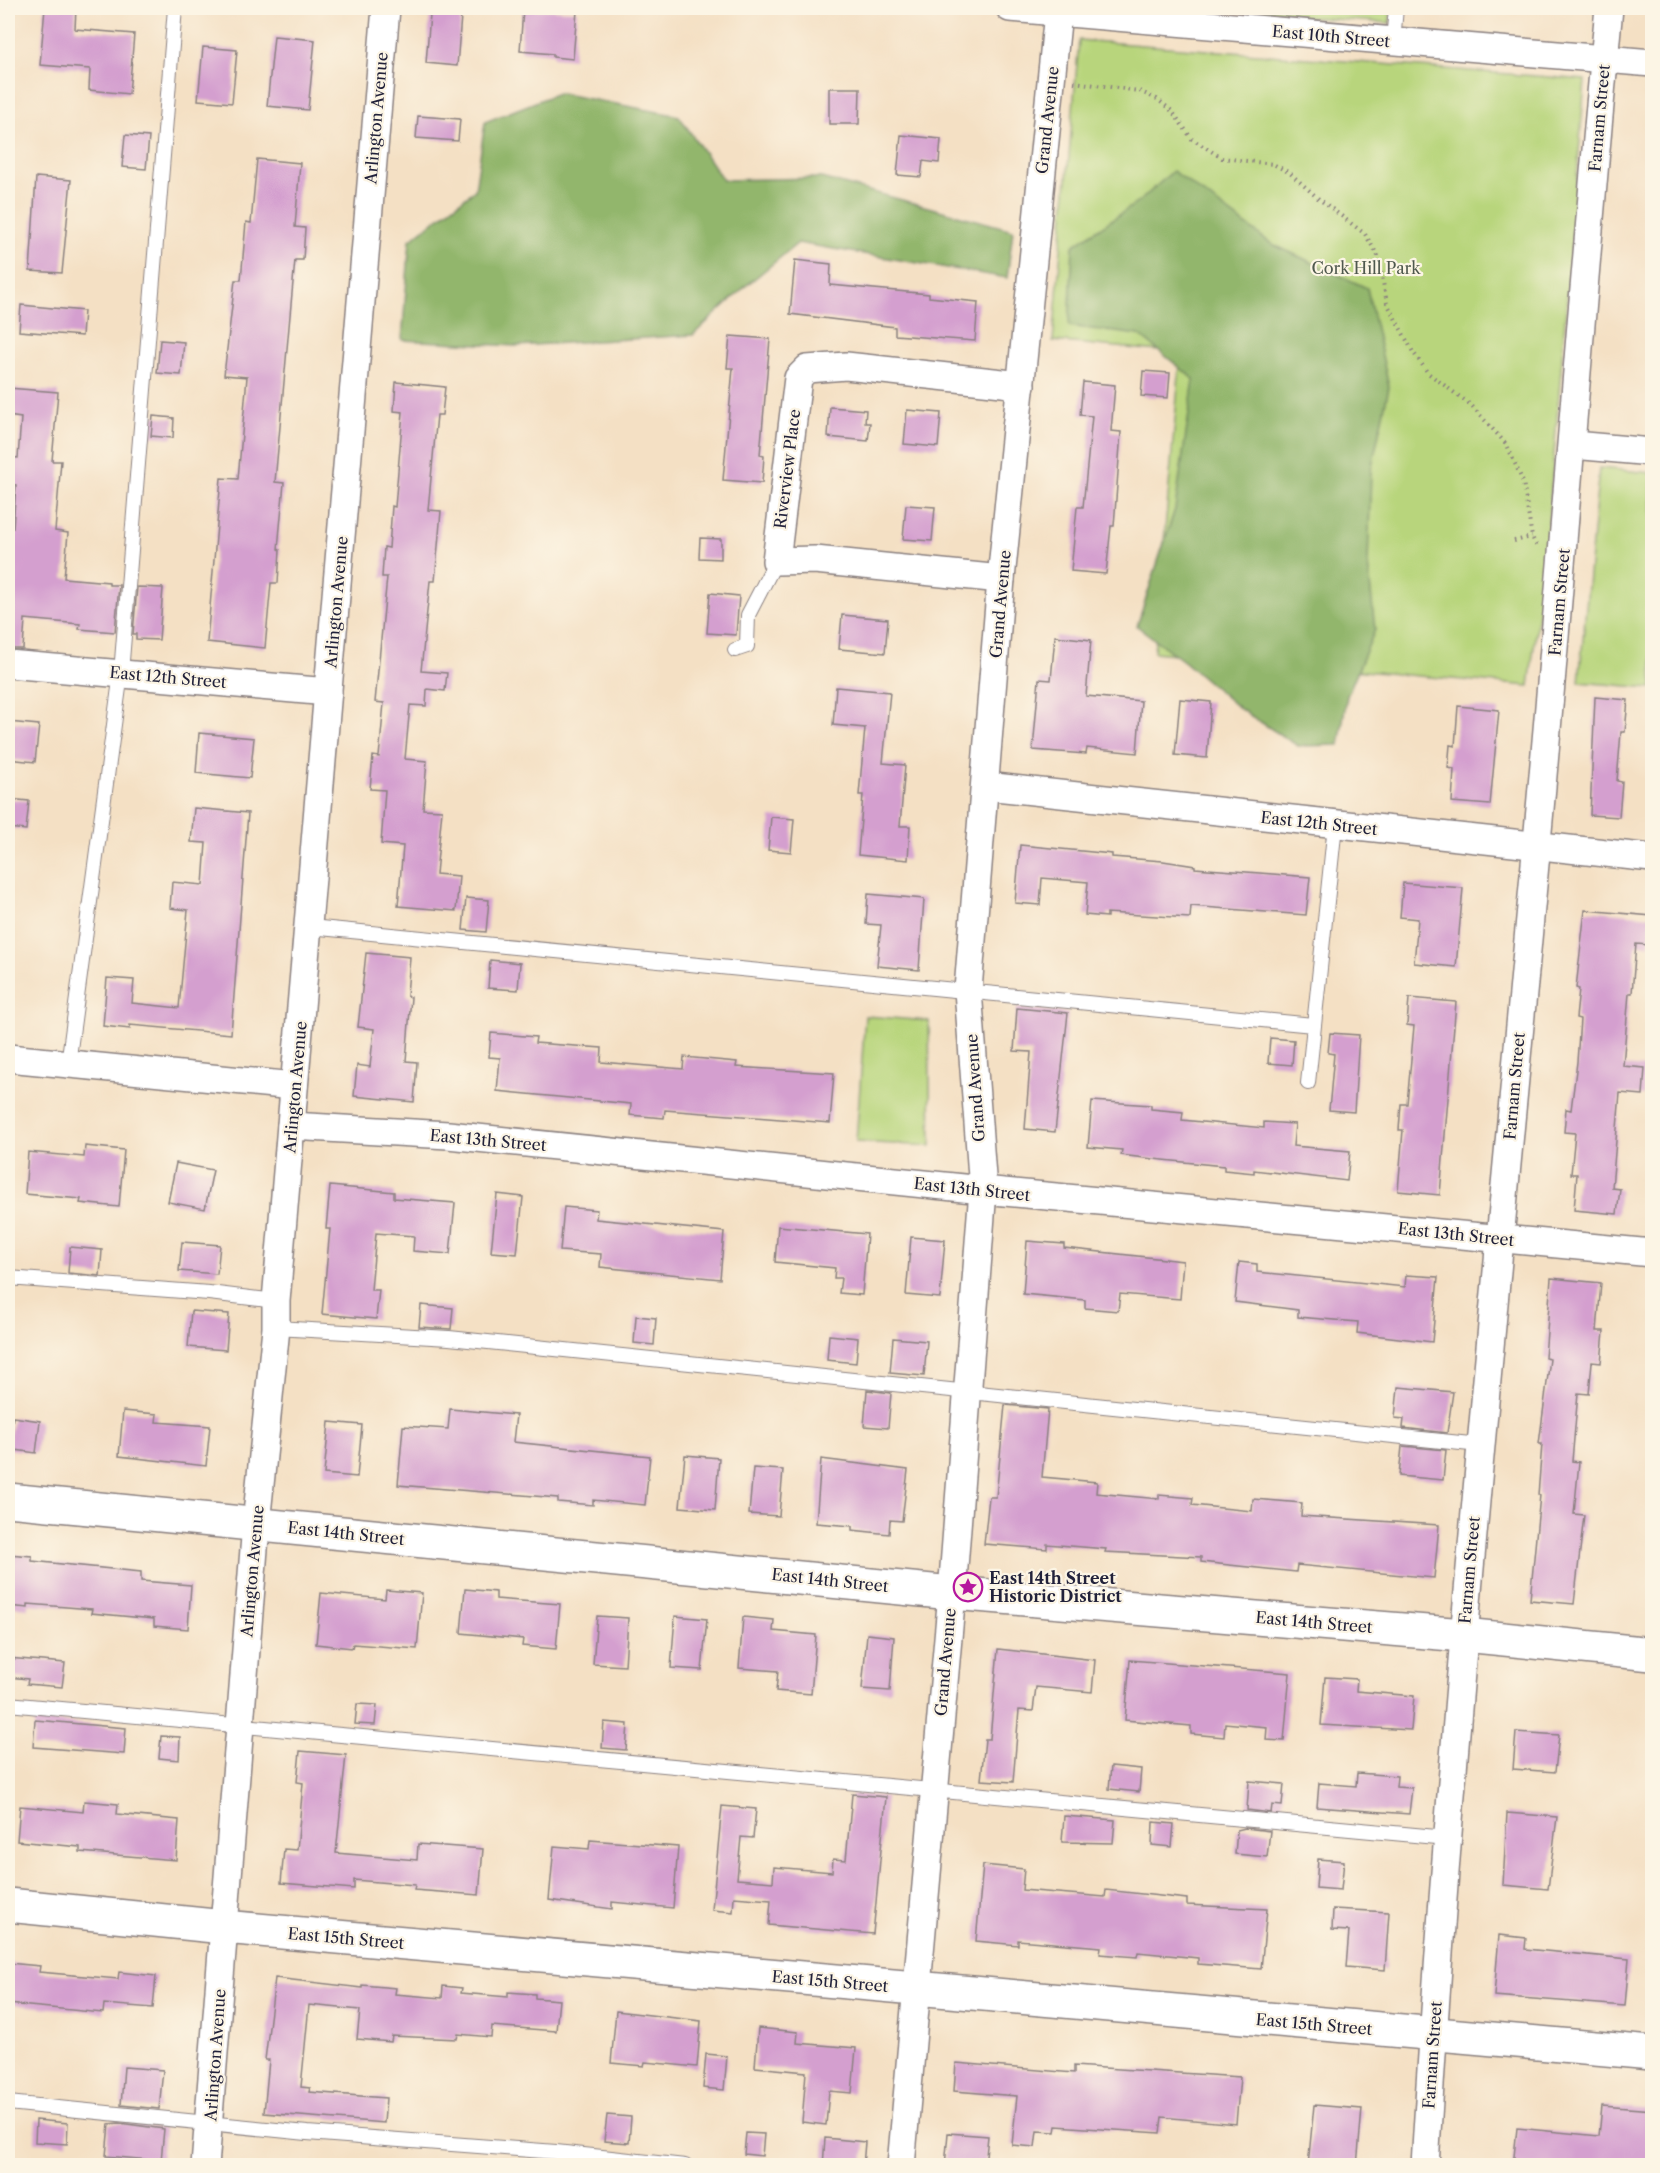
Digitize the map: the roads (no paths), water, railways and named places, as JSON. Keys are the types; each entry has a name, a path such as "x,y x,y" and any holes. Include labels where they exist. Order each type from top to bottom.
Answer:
{"street":[{"name":"Arlington Avenue","path":"205,2166 239,1725 276,1328 276,1301 310,927 386,8"},
{"name":"East 10th Street","path":"1010,8 1653,63"},
{"name":"Farnam Street","path":"1425,2166 1447,1838 1480,1445 1537,848 1609,8"},
{"name":"Grand Avenue","path":"901,2166 952,1593 983,1190 968,990 1001,579 1058,12"},
{"name":"Riverview Place","path":"776,561 798,378 807,369 846,366 1021,385"},
{"path":"1573,445 1653,452"},
{"path":"776,561 815,560 1001,579"},
{"name":"East 12th Street","path":"8,664 328,692"},
{"name":"East 12th Street","path":"986,786 1537,848 1653,858"},
{"path":"8,1058 294,1086"},
{"name":"East 13th Street","path":"291,1126 448,1135 983,1190 1653,1253"},
{"name":"East 14th Street","path":"8,1500 952,1593 1464,1635 1653,1654"},
{"name":"East 15th Street","path":"8,1905 224,1927 1652,2053"}],"lane":[{"path":"68,1064 121,673 175,8"},
{"path":"1393,41 1396,8"},
{"path":"735,650 747,646 748,615 776,561"},
{"path":"1308,1083 1335,825"},
{"path":"310,927 717,969 968,990 1313,1025"},
{"path":"8,1278 209,1293 276,1301"},
{"path":"276,1328 449,1338 968,1394 1480,1445"},
{"path":"8,1704 1447,1838"},
{"path":"1652,2053 1653,2046"},
{"path":"8,2103 210,2124 556,2152 685,2166"}],"place":[{"name":"East 14th Street Historic District","path":"968,1587"}],"park label":[{"name":"Cork Hill Park","path":"1366,268"}]}
